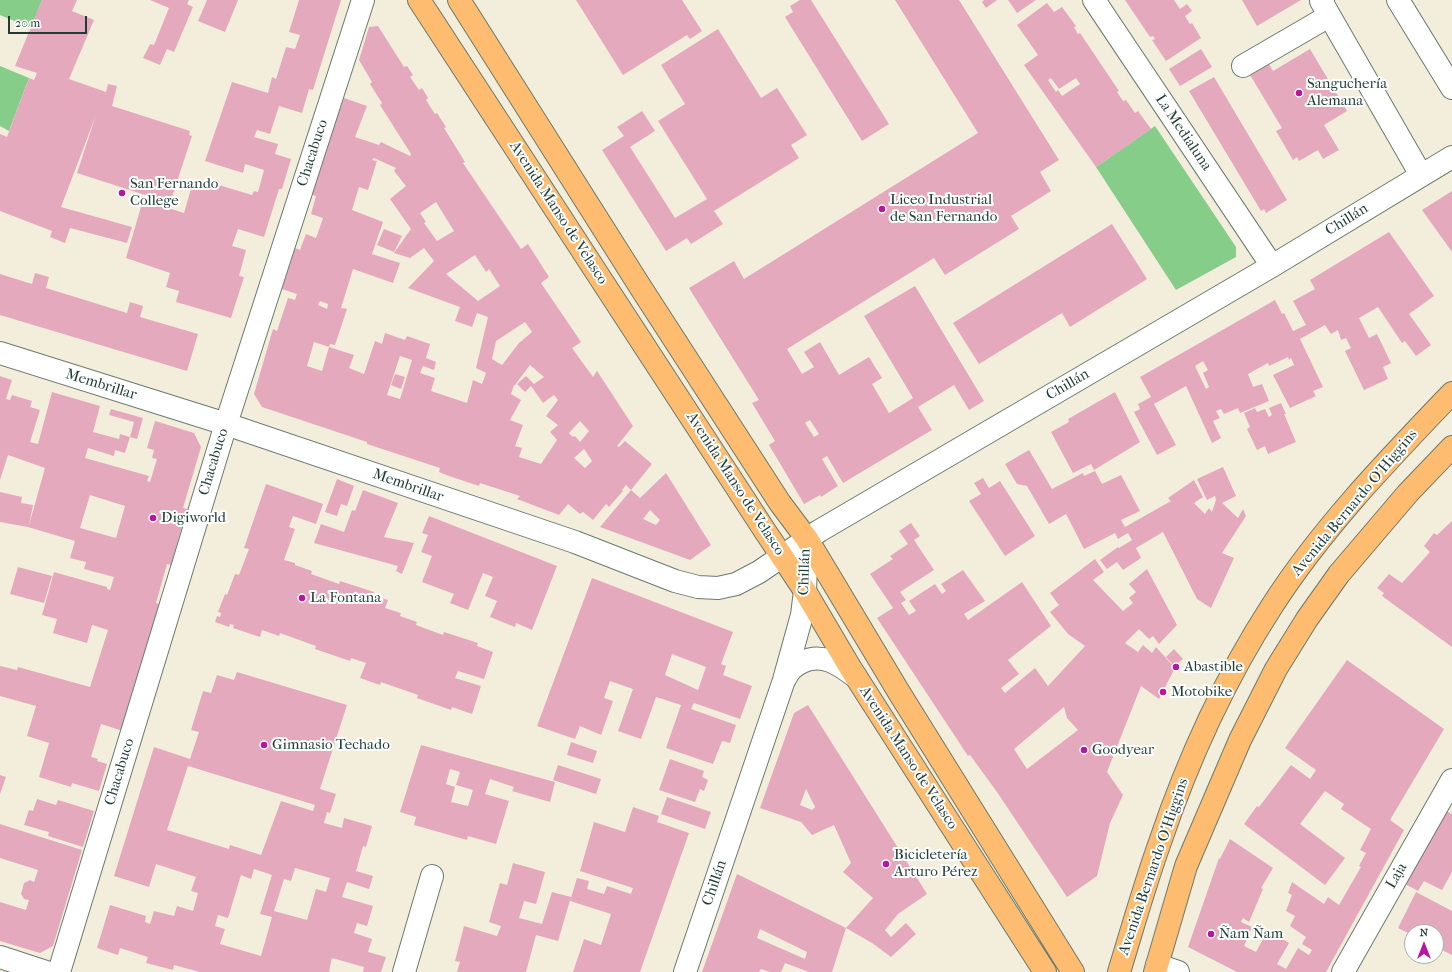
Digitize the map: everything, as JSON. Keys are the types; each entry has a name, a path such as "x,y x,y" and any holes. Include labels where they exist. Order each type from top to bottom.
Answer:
{"main road":[{"name":"Avenida Manso de Velasco","path":"419,0 805,591 856,677 1045,972"},
{"name":"Avenida Manso de Velasco","path":"459,0 641,288 772,490 807,539 900,694 1073,972"},
{"name":"Avenida Bernardo O'Higgins","path":"1119,972 1159,844 1179,789 1207,726 1243,655 1272,606 1310,552 1370,481 1452,393"},
{"name":"Avenida Bernardo O'Higgins","path":"1156,969 1186,866 1240,740 1276,669 1307,619 1338,574 1408,493 1452,447"}],"street":[{"name":"Chacabuco","path":"59,972 226,424 363,0"},
{"name":"La Medialuna","path":"1094,0 1272,266"},
{"path":"1398,0 1452,88"},
{"path":"1243,66 1326,8 1421,175"},
{"name":"Chillán","path":"685,972 784,680 802,615 805,591 807,539 1272,266 1452,156"},
{"name":"Membrillar","path":"0,353 226,424 575,542 675,581 698,587 718,588 736,584 759,572 807,539"},
{"name":"Chillán","path":"784,680 790,670 796,665 814,658 833,662 856,677"},
{"name":"Laja","path":"1343,972 1452,780"},
{"path":"404,972 432,876"},
{"path":"0,957 46,972"},
{"path":"1156,969 1178,972"}],"green space":[{"path":"0,0 42,0 31,28 0,15"},
{"path":"0,66 29,78 9,131 0,126"},
{"path":"1155,126 1236,247 1236,257 1176,290 1096,167"}],"building":[{"path":"42,0 77,0 72,11 94,20 69,79 106,92 108,84 117,86 112,106 190,131 189,135 192,136 170,203 77,173 96,115 61,207 132,227 127,243 70,228 65,243 50,237 52,231 0,211 0,134 7,137 29,78 34,80 37,73 15,66"},
{"path":"150,0 189,0 187,4 193,7 174,52 167,49 160,65 143,58 150,44 154,45 169,8"},
{"path":"207,0 238,0 225,32 198,21"},
{"path":"299,0 341,0 313,90 309,89 302,113 279,106 270,134 257,130 254,137 278,144 275,154 291,159 282,189 279,189 264,237 238,229 232,246 246,250 239,276 244,277 231,318 176,302 179,291 166,287 170,273 126,258 143,200 184,213 193,182 201,184 202,180 252,195 254,191 258,192 264,170 245,164 243,173 205,161 232,82 268,93 272,77 276,79 286,47 295,49 300,35 289,32"},
{"path":"576,0 682,0 702,31 690,39 687,35 623,75"},
{"path":"800,0 811,0 889,124 862,141 785,17 793,12 790,6"},
{"path":"895,0 959,0 1059,160 1040,172 1051,191 1011,216 1019,229 945,275 934,258 787,349 802,374 814,367 804,352 820,342 839,375 869,357 882,378 872,384 889,413 913,398 864,316 915,286 984,401 969,410 954,385 918,407 932,430 843,483 827,456 822,459 838,486 821,497 820,495 804,504 769,445 775,441 752,403 759,400 689,288 734,261 744,279 978,133","holes":["810,420 819,434 814,437 805,423"]},
{"path":"984,0 997,0 986,8 982,2"},
{"path":"1008,0 1036,0 1017,13"},
{"path":"1125,0 1174,0 1180,9 1187,4 1192,11 1185,16 1190,24 1192,23 1201,38 1166,61 1152,40 1155,39 1153,36 1150,37"},
{"path":"1242,0 1301,0 1257,26"},
{"path":"1047,3 1054,12 1062,7 1076,26 1074,28 1078,34 1080,33 1119,91 1117,92 1123,101 1126,100 1135,113 1138,111 1151,129 1096,167 1024,65 1038,55 1017,25","holes":["1051,78 1059,89 1076,78 1080,84 1062,96 1058,90 1056,92 1048,80"]},
{"path":"378,26 404,67 407,66 413,75 410,77 419,90 422,88 428,98 426,100 446,127 444,128 465,162 463,163 521,249 528,244 549,277 541,283 581,342 572,348 593,377 597,371 633,426 617,446 619,447 625,441 652,464 631,490 626,485 622,490 623,491 609,507 606,504 593,520 583,512 580,514 568,504 559,515 517,499 520,496 480,483 479,486 449,476 439,472 440,468 262,407 254,394 273,329 277,331 288,298 295,300 297,294 282,289 295,248 300,250 306,234 316,238 323,218 311,214 316,196 312,195 318,176 316,175 344,98 367,106 355,137 379,145 381,142 410,156 411,154 380,105 382,103 370,84 372,82 359,60 369,27","holes":["374,158 396,168 394,171 406,186 390,199 411,229 394,253 410,258 424,248 434,261 408,288 460,307 455,321 472,327 477,313 488,317 476,368 486,373 482,384 473,380 467,403 431,391 435,378 420,373 423,366 434,370 436,362 426,358 430,344 407,336 405,340 385,333 382,344 375,341 364,374 349,368 354,355 329,347 330,344 335,345 347,309 341,308 353,269 393,283 400,263 372,254 383,222 352,210 359,187 368,190 377,161 372,160","436,202 454,231 437,241 424,223 426,222 420,213","475,255 486,272 489,269 500,286 478,301 446,274","320,301 328,304 327,309 318,305","525,322 532,332 519,343 502,365 492,359 496,341","314,342 329,347 322,371 307,366","400,356 412,360 400,399 387,395","530,365 544,377 534,384 526,376 517,384 525,392 531,386 543,403 554,395 558,400 546,416 558,425 550,432 557,440 541,464 519,457 522,448 515,446 523,425 510,420 521,400 511,394 514,385","580,421 589,431 580,442 575,436 573,437 569,433","584,449 592,461 585,468 574,458"]},
{"path":"718,29 761,98 777,88 807,135 791,145 799,158 714,211 723,224 691,244 687,238 666,251 602,150 624,136 617,127 642,111 655,131 630,147 675,218 707,199 658,121 685,104 661,65"},
{"path":"1201,49 1212,67 1180,86 1169,69"},
{"name":"Sanguchería Alemana","path":"1310,49 1347,111 1324,125 1339,150 1323,159 1318,150 1299,161 1297,157 1293,160 1276,131 1282,128 1250,75 1269,64 1273,71"},
{"path":"1214,77 1287,200 1266,213 1264,209 1261,211 1189,91"},
{"path":"1452,191 1452,252 1422,210"},
{"path":"1112,224 1147,279 1070,327 1062,313 979,364 953,323"},
{"path":"384,229 402,236 394,252 377,245"},
{"path":"1389,232 1434,296 1409,314 1431,345 1416,356 1405,341 1402,343 1378,307 1359,318 1369,338 1377,334 1391,363 1383,367 1388,379 1364,390 1345,351 1351,348 1346,338 1341,340 1338,330 1331,334 1325,325 1300,339 1323,387 1313,391 1316,396 1290,408 1273,375 1294,365 1291,358 1289,360 1288,357 1269,366 1268,363 1248,374 1253,387 1262,384 1269,401 1240,413 1238,408 1224,414 1221,409 1216,411 1220,418 1213,421 1221,438 1212,443 1186,386 1154,404 1176,445 1157,455 1134,412 1140,409 1138,404 1151,397 1140,377 1275,300 1282,314 1284,313 1293,331 1306,325 1293,301 1315,289 1310,280","holes":["1203,361 1208,370 1203,373 1209,387 1206,389 1195,366"]},
{"path":"35,273 49,277 46,288 127,313 130,302 143,306 140,317 198,334 187,371 0,315 0,274 32,284"},
{"path":"395,374 405,377 401,389 391,385"},
{"path":"0,376 12,380 6,399 10,400 12,395 32,401 30,407 40,410 30,442 38,444 52,392 100,406 93,432 119,439 120,434 130,437 125,453 115,450 114,456 88,448 85,458 149,476 147,481 150,482 157,459 152,458 154,450 147,448 155,421 194,433 201,447 183,508 187,509 171,565 167,564 156,603 159,604 123,731 101,724 91,757 98,759 97,761 107,764 99,791 72,783 71,787 39,777 49,743 27,736 36,706 0,696 0,666 17,670 18,667 90,687 108,630 92,625 87,643 53,633 57,619 42,615 54,572 107,587 107,589 110,590 114,577 84,569 86,562 70,558 75,541 28,527 0,522 0,492 22,497 21,503 33,505 29,525 45,468 8,455 0,480","holes":["90,495 125,506 116,538 80,528"]},
{"path":"1115,392 1140,442 1094,470 1091,464 1073,473 1051,432 1069,422 1068,419"},
{"path":"1281,403 1296,442 1268,454 1265,446 1257,450 1247,429 1250,427 1244,413 1255,408 1257,412 1265,409 1269,417 1272,415 1269,408"},
{"path":"111,409 143,418 137,439 130,437 134,422 109,415"},
{"path":"1029,450 1052,489 1083,473 1084,476 1095,471 1102,484 1121,475 1140,511 1121,520 1125,527 1171,501 1168,498 1194,480 1203,497 1194,503 1205,514 1209,508 1212,512 1216,500 1215,496 1207,500 1197,479 1223,467 1236,496 1222,503 1238,518 1243,509 1246,516 1222,553 1234,558 1211,608 1197,599 1163,532 1136,548 1141,558 1123,570 1117,562 1107,569 1100,560 1118,547 1119,548 1132,540 1128,533 1118,539 1115,533 1084,549 1066,514 1049,524 1027,486 1017,484 1005,464"},
{"path":"666,473 711,545 690,560 600,527 631,490 640,498","holes":["650,510 660,520 656,525 643,519"]},
{"path":"983,478 989,488 1000,481 1035,536 1005,556 969,501 981,494 974,483"},
{"path":"337,479 354,486 347,506 341,504 337,516 325,512"},
{"name":"La Fontana","path":"266,484 323,504 316,524 293,516 289,527 295,529 284,560 295,563 295,565 312,571 311,574 339,584 340,581 374,592 372,595 388,600 385,608 401,613 400,616 417,622 416,625 443,635 444,632 478,643 477,646 493,652 484,679 458,671 455,678 481,686 472,714 452,707 451,710 417,698 418,695 381,682 380,685 360,678 366,663 351,658 350,661 315,649 316,646 280,633 279,636 262,630 260,637 233,628 234,625 230,624 229,627 215,622 217,616 220,617 221,613 218,612 225,594 227,595 235,574 239,575 249,549 244,548"},
{"path":"363,490 398,503 384,537 414,543 402,574 396,571 398,566 314,543 321,524 344,532 352,510 355,511"},
{"path":"429,516 557,566 532,630 516,623 515,627 490,617 497,601 485,596 493,577 483,573 468,610 450,603 454,594 422,582 432,556 421,552 428,535 422,533"},
{"path":"1452,521 1452,647 1382,596 1384,593 1377,588 1389,574 1402,583 1430,552 1424,546 1434,533 1437,535"},
{"path":"911,523 920,536 914,540 934,570 900,592 906,600 901,603 909,615 916,611 909,601 935,584 942,594 946,591 941,584 963,570 985,601 964,614 968,620 1022,582 1051,626 1008,660 1019,674 1001,688 1005,693 1035,668 1048,686 1085,646 1068,634 1050,612 1059,605 1050,593 1095,559 1104,572 1093,580 1123,611 1133,603 1129,598 1136,592 1129,584 1147,569 1177,625 1159,644 1153,636 1149,639 1139,629 1125,643 1138,652 1143,645 1152,653 1156,647 1175,668 1159,699 1141,686 1107,772 1123,795 1110,823 1097,876 1067,897 997,792 970,755 968,756 877,618 893,608 870,574 893,559 890,556 908,544 899,531","holes":["1064,707 1067,718 1078,730 1027,769 1014,749"]},
{"path":"18,567 52,576 44,603 10,594"},
{"path":"592,578 733,632 721,664 726,666 723,675 752,686 740,719 694,703 691,709 736,725 730,743 722,741 713,764 666,748 681,705 656,697 641,739 618,731 633,689 610,681 604,698 613,701 601,735 580,726 575,739 537,726","holes":["672,654 706,667 698,690 665,675"]},
{"path":"1174,649 1183,659 1174,666 1166,657"},
{"path":"1347,660 1444,729 1390,820 1404,830 1326,972 1237,972 1188,947 1219,858 1220,859 1230,839 1273,868 1261,888 1263,889 1249,922 1243,918 1241,922 1252,927 1244,946 1256,952 1268,930 1289,943 1277,964 1286,969 1298,948 1309,955 1312,950 1302,944 1306,937 1290,926 1295,916 1286,911 1292,895 1288,893 1292,882 1324,904 1328,897 1339,905 1361,867 1359,866 1366,853 1360,850 1371,829 1341,809 1344,804 1325,791 1300,824 1345,858 1325,885 1244,824 1291,765 1310,779 1316,770 1285,748"},
{"path":"237,672 347,705 320,789 336,794 330,813 327,812 324,823 342,828 344,818 372,826 366,847 363,846 356,871 373,876 369,889 347,882 342,897 373,906 367,926 357,923 354,933 372,939 368,952 386,957 381,972 363,972 364,967 332,958 329,971 331,972 200,972 174,965 173,970 146,963 148,957 120,948 118,955 97,948 110,905 146,916 145,922 150,924 154,911 174,916 177,906 193,911 198,893 191,891 196,877 156,864 149,887 114,876 154,747 190,759 199,732 191,730 203,691 211,693 217,675 234,680","holes":["188,766 315,805 313,811 281,801 261,855 230,845 229,849 167,830","295,868 330,878 326,892 316,889 307,920 274,911 284,879 291,881","254,869 272,875 260,914 272,917 261,956 220,944 225,929 215,926 218,915 228,918 241,875 251,879"]},
{"path":"808,705 927,894 898,914 885,930 891,937 906,923 916,934 891,957 872,943 846,928 873,898 843,872 851,863 834,825 812,835 801,822 760,808 794,713","holes":["806,789 815,807 812,810 800,805"]},
{"path":"571,742 597,751 593,763 567,755"},
{"path":"421,745 555,782 550,802 512,791 514,787 490,779 485,794 509,801 496,844 468,836 467,840 414,825 416,817 400,812","holes":["450,769 460,772 456,785 473,790 468,806 451,802 455,787 446,784"]},
{"path":"670,759 704,771 702,777 708,780 704,791 700,789 695,802 659,790"},
{"path":"558,765 601,779 596,794 553,780"},
{"path":"0,775 6,777 0,794"},
{"path":"667,797 711,812 705,829 661,814"},
{"path":"37,799 56,805 58,800 94,811 83,847 48,836 49,832 24,825 29,810 33,811"},
{"path":"633,807 659,816 657,822 689,833 640,972 573,972 584,939 601,945 611,914 570,901 577,878 589,881 587,889 604,894 607,886 631,894 633,888 580,871 594,822 625,832"},
{"path":"1446,811 1452,814 1452,872 1442,890 1424,881 1418,891 1405,884"},
{"path":"0,824 82,850 53,946 40,953 0,941 0,902 26,910 29,900 24,899 21,894 24,883 30,880 34,882 38,870 0,858"},
{"path":"513,863 545,872 536,904 524,901 519,918 542,924 552,892 571,897 558,941 536,935 526,972 457,972 460,962 455,961 464,926 497,936 501,926 489,922 500,883 507,885"},
{"path":"737,874 846,928 832,972 809,972 785,963 781,972 770,972 761,969 759,972 702,972","holes":["760,929 807,952 805,959 757,938"]},
{"path":"1416,892 1452,911 1452,955 1444,951 1444,924 1404,924 1404,931 1398,928"}],"place":[{"name":"Sanguchería Alemana","path":"1299,93"},
{"name":"San Fernando College","path":"122,193"},
{"name":"Liceo Industrial de San Fernando","path":"882,209"},
{"name":"Digiworld","path":"153,518"},
{"name":"La Fontana","path":"302,598"},
{"name":"Abastible","path":"1176,667"},
{"name":"Motobike","path":"1163,692"},
{"name":"Gimnasio Techado","path":"264,745"},
{"name":"Goodyear","path":"1084,750"},
{"name":"Bicicletería Arturo Pérez","path":"886,864"},
{"name":"Ñam Ñam","path":"1211,934"}]}
